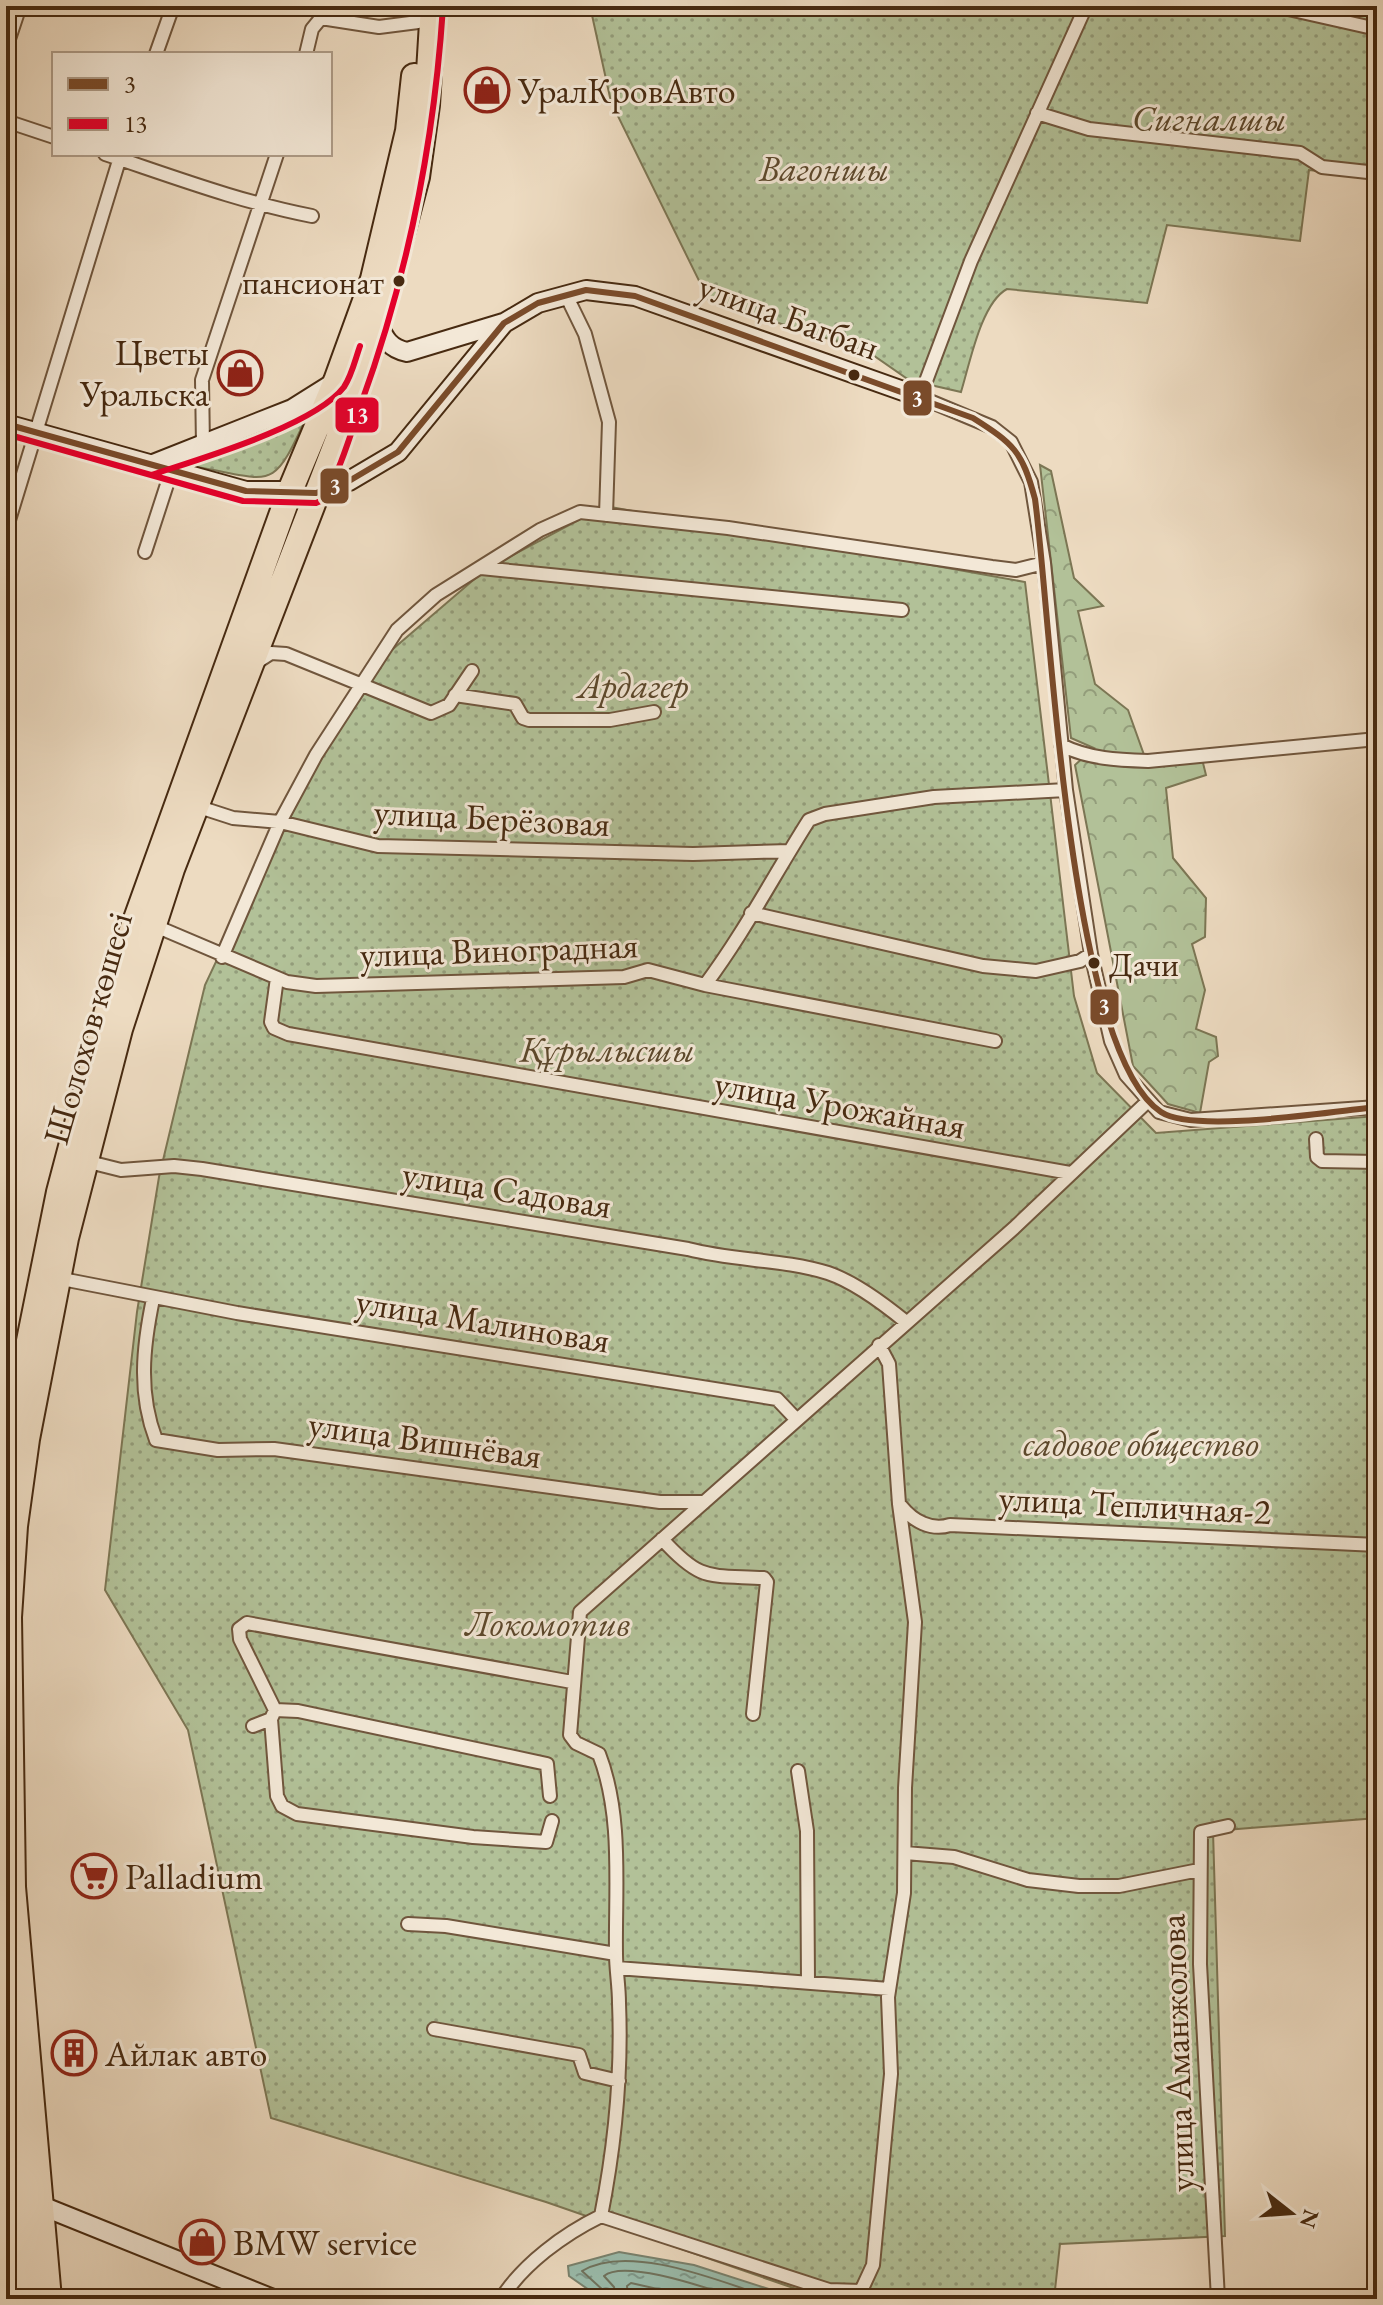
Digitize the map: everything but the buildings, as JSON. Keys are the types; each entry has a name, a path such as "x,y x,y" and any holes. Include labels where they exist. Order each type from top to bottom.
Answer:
{"highway":[{"name":"Шолохов көшесі","path":"29,2299 13,1887 9,1617 15,1526 27,1439 57,1278 115,1043 196,806 338,439 377,323 417,177 427,114 423,11"},
{"path":"336,381 373,279 392,205 408,131 423,11"},
{"name":"Шолохов көшесі","path":"6,1455 59,1192 118,969 290,491 336,381"},
{"path":"290,491 316,493"},
{"name":"Шолохов көшесі","path":"7,2044 23,2198 49,2299"}],"street":[{"path":"6,48 20,6"},
{"path":"157,52 173,6"},
{"path":"920,397 971,261 1086,6"},
{"path":"1275,6 1377,29"},
{"path":"306,52 312,29 321,18 379,27 423,11"},
{"path":"1037,113 1089,129 1300,153 1322,167 1377,173"},
{"path":"6,121 52,136"},
{"path":"6,530 120,156 260,206 312,216"},
{"path":"203,446 202,380 276,156"},
{"name":"улица Багбан","path":"316,493 349,481 398,452 504,323 538,303 586,290 635,296 920,397 992,427 1011,442 1031,482 1044,563 1066,790 1091,954 1111,1041 1126,1075 1147,1102"},
{"path":"566,295 585,334 609,422 606,515"},
{"path":"377,323 386,341 395,349 407,352 504,323"},
{"path":"148,466 292,409 336,381"},
{"path":"6,424 246,491 290,491"},
{"path":"145,552 171,472"},
{"path":"222,957 280,822 359,684 397,630 436,595 540,530 580,512 728,528 1016,570 1044,563"},
{"path":"481,568 902,610"},
{"path":"250,667 271,653 286,654 431,713 449,705 472,671"},
{"path":"455,695 515,704 523,718 529,720 610,720 654,712"},
{"path":"1061,745 1101,758 1148,761 1377,739"},
{"path":"705,985 739,939 751,913 809,820 825,814 934,797 1066,790"},
{"name":"улица Берёзовая","path":"196,806 233,818 280,822 378,846 693,854 790,851"},
{"path":"751,913 983,966 1036,971 1080,961 1091,954"},
{"name":"улица Виноградная","path":"153,925 277,978 316,986 624,977 648,970 705,985 995,1041"},
{"name":"улица Урожайная","path":"277,978 271,1022 274,1028 288,1034 1070,1173"},
{"path":"601,2216 615,2145 619,2081 618,1905 614,1834 605,1769 599,1754 576,1743 570,1735 580,1612 1014,1228 1147,1102 1159,1112 1191,1120 1377,1107"},
{"path":"1316,1139 1317,1157 1322,1161 1377,1162"},
{"name":"улица Садовая","path":"85,1161 121,1170 174,1166 202,1169 688,1249 727,1259 759,1260 829,1273 886,1305 906,1322"},
{"name":"улица Малиновая","path":"57,1278 153,1299 175,1299 237,1313 752,1394 777,1399 796,1419"},
{"name":"улица Вишнёвая","path":"153,1299 143,1350 150,1423 156,1440 218,1450 274,1449 660,1502 704,1502"},
{"path":"501,2299 540,2257 578,2227 601,2216 829,2290 861,2291 873,2265 891,2074 889,1989 904,1893 915,1622 899,1504 889,1364 879,1345"},
{"name":"улица Тепличная-2","path":"899,1504 910,1518 939,1528 950,1525 1377,1545"},
{"path":"662,1539 690,1569 711,1575 764,1578 767,1582 753,1714"},
{"path":"552,1821 552,1833 546,1842 488,1839 297,1814 282,1806 277,1796 273,1714 240,1639 239,1629 247,1623 572,1682"},
{"path":"253,1726 273,1714 547,1764 550,1796"},
{"path":"798,1771 807,1831 808,1981"},
{"name":"улица Аманжолова","path":"1218,2299 1200,1964 1199,1870 1201,1832 1228,1826"},
{"path":"905,1853 954,1857 1028,1880 1079,1886 1119,1886 1199,1870"},
{"path":"408,1924 446,1926 616,1961 889,1989"},
{"path":"434,2029 579,2055 585,2073 619,2081"},
{"path":"23,2198 273,2299"}],"green space":[{"path":"590,6 1377,6 1377,178 1309,170 1300,241 1167,225 1147,303 1007,289 998,296 983,320 961,392 909,380 867,351 709,301 611,102"},
{"path":"295,413 306,418 285,459 277,470 267,476 197,467 195,460 198,453"},
{"path":"1040,465 1051,471 1074,578 1103,606 1078,611 1095,684 1128,710 1148,766 1202,759 1206,775 1166,788 1173,858 1206,898 1205,937 1192,944 1205,990 1196,1029 1216,1037 1218,1056 1209,1062 1200,1113 1168,1104 1133,1066 1075,765 1094,748 1071,738"},
{"path":"605,506 1025,582 1074,996 1097,1073 1156,1133 1377,1116 1377,1818 1213,1831 1225,2236 1060,2244 1054,2299 825,2299 546,2202 271,2118 188,1730 105,1590 137,1312 159,1177 205,985 272,843 379,661 485,570"}],"water":[{"path":"619,2252 694,2265 800,2299 602,2299 569,2276 568,2266"}],"transit line":[{"name":"13","path":"6,434 243,501 316,503 323,500 335,477 378,356 405,258 433,109 443,7"},
{"name":"3","path":"6,424 246,491 316,493 349,481 398,452 504,323 538,303 586,290 635,296 973,418 1014,450 1026,470 1035,499 1057,729 1084,922 1104,1007 1130,1073 1161,1112 1178,1118 1233,1121 1377,1107"},
{"name":"13","path":"151,475 254,440 308,415 344,387 360,346"}],"place":[{"name":"УралКровАвто","path":"487,90"},
{"name":"пансионат","path":"399,281"},
{"name":"Цветы Уральска","path":"240,373"},
{"name":"Дачи","path":"1094,963"},
{"name":"Palladium","path":"94,1876"},
{"name":"Айлак авто","path":"74,2053"},
{"name":"BMW service","path":"202,2242"}],"park label":[{"name":"Сигналшы","path":"1209,118"},
{"name":"Вагоншы","path":"824,168"},
{"name":"Ардагер","path":"633,685"},
{"name":"Құрылысшы","path":"607,1049"},
{"name":"садовое общество","path":"1141,1443"},
{"name":"Локомотив","path":"548,1623"}]}
